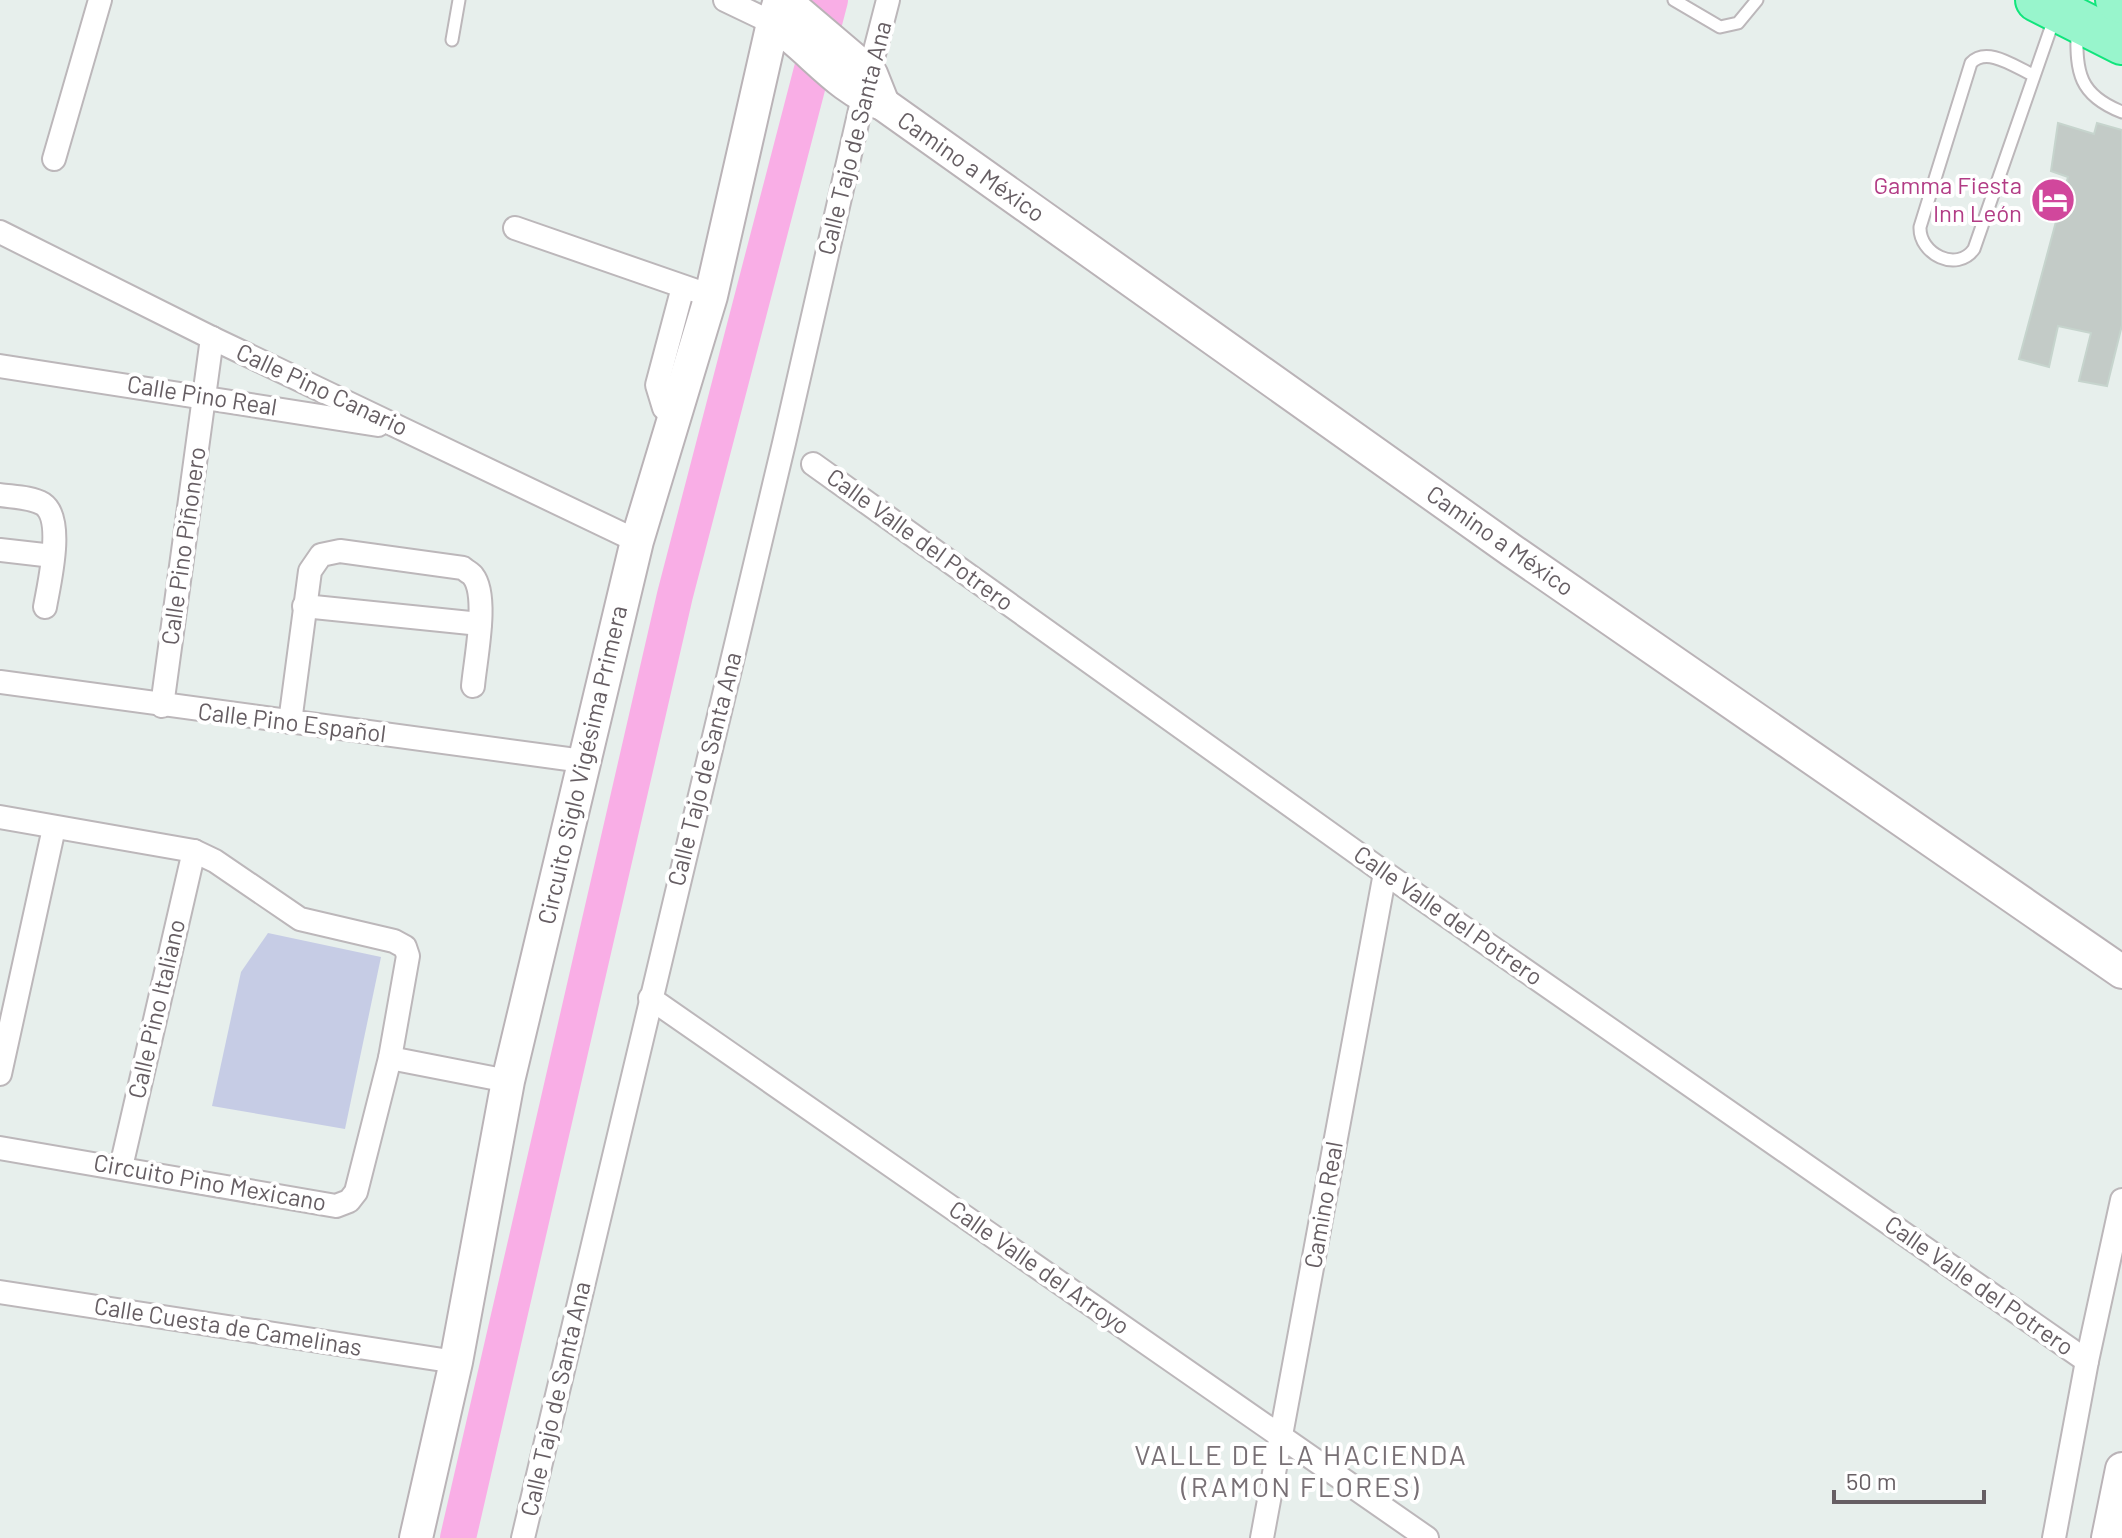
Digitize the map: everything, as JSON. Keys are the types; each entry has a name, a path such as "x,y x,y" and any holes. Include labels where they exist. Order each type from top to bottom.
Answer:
{"highway":[{"path":"2057,10 2122,43"}],"street":[{"path":"54,159 100,0"},
{"path":"725,0 785,14"},
{"name":"Calle Tajo de Santa Ana","path":"523,1538 784,443 865,85 888,0"},
{"name":"Camino a México","path":"785,14 865,85 1511,550 2122,972"},
{"name":"Circuito Siglo Vigésima Primera","path":"416,1538 456,1362 508,1081 583,761 637,541 675,419 697,292 785,14"},
{"path":"515,228 697,292"},
{"name":"Calle Pino Canario","path":"3,235 637,541"},
{"name":"Calle Pino Piñonero","path":"162,706 212,338"},
{"name":"Calle Pino Real","path":"0,366 403,429"},
{"name":"Calle Valle del Potrero","path":"813,464 1385,873 2087,1361"},
{"path":"0,495 34,500 45,505 53,520 53,556 45,607"},
{"path":"0,550 53,556"},
{"path":"290,722 310,571 321,555 340,551 463,568 474,577 479,595 480,624 473,686"},
{"path":"304,606 480,624"},
{"name":"Calle Pino Español","path":"0,682 583,761"},
{"name":"Circuito Pino Mexicano","path":"0,817 194,851 215,861 300,919 394,941 405,947 408,956 390,1058 356,1192 349,1201 336,1206 0,1148"},
{"path":"0,1074 54,828"},
{"name":"Calle Pino Italiano","path":"121,1167 194,851"},
{"name":"Camino Real","path":"1262,1538 1385,873"},
{"name":"Calle Valle del Arroyo","path":"650,998 1427,1538"},
{"path":"390,1058 508,1081"},
{"path":"2054,1538 2087,1361 2122,1200"},
{"name":"Calle Cuesta de Camelinas","path":"0,1292 456,1362"},
{"path":"2108,1538 2122,1469"}],"lane":[{"path":"452,40 459,0"},
{"path":"1674,0 1720,27 1738,23 1757,0"},
{"path":"2033,75 1987,56 1977,57 1971,63 1920,227 1921,242 1927,250 1955,261 1965,259 1974,249 2057,10"},
{"path":"2057,10 2081,78 2104,105 2122,112"}],"shaded area":[{"path":"268,933 381,957 345,1129 212,1106 241,972"}],"building":[{"path":"2058,123 2094,134 2097,123 2122,130 2122,325 2107,386 2079,381 2091,333 2058,326 2049,367 2019,359 2068,177 2051,171"}],"waterway":[{"path":"458,1538 675,595 830,0"}],"place":[{"name":"Gamma Fiesta Inn León","path":"2053,200"}],"district":[{"name":"VALLE DE LA HACIENDA (RAMON FLORES)","path":"1301,1471"}]}
